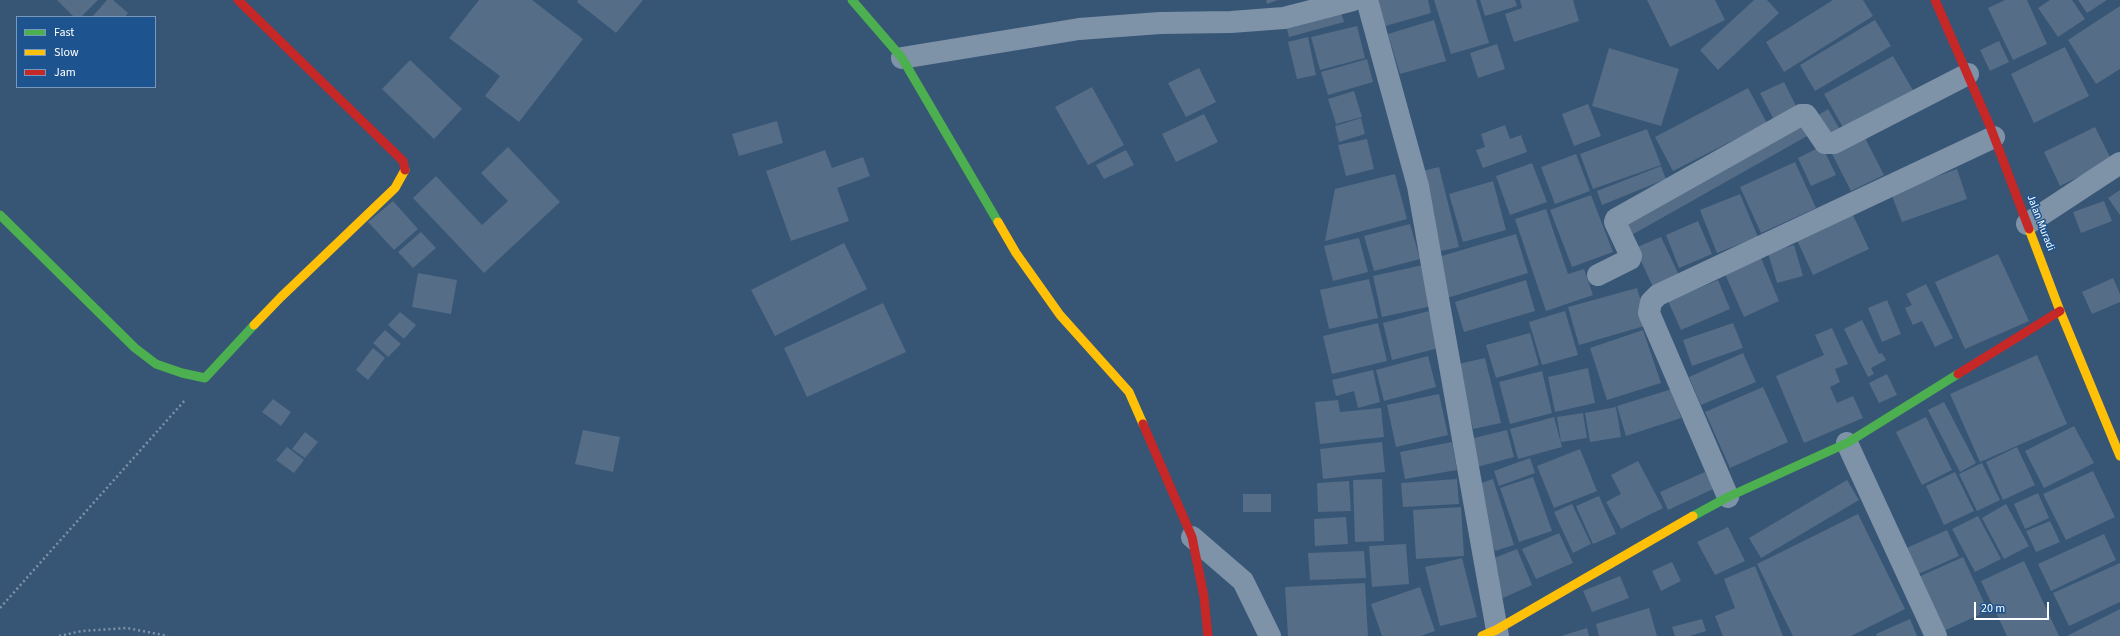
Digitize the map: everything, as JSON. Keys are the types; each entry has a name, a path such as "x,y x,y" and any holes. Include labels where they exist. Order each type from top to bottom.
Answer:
{"main road":[{"path":"0,215 135,348 156,364 182,373 205,378 281,297 395,188 405,172 403,161 238,0"},
{"path":"852,0 902,58 1016,254 1060,316 1129,392 1192,536 1204,597 1208,636"},
{"name":"Jalan Muradi","path":"1935,0 1994,136 2060,311 2120,456"},
{"path":"1492,634 1632,550 1728,497 1847,443 2060,311"}],"street":[{"path":"902,58 1079,29 1160,23 1231,22 1284,18 1353,0"},
{"path":"1367,0 1418,186 1492,634"},
{"path":"1598,275 1630,259 1631,256 1615,222 1616,219 1801,115 1806,115 1825,143 1834,143 1968,74"},
{"path":"1728,497 1649,313 1651,302 1658,295 1994,136"},
{"path":"2027,224 2120,163"},
{"path":"1847,443 1936,636"},
{"path":"1192,536 1243,581 1270,636"}],"path":[{"path":"0,608 205,378"},
{"path":"59,636 96,629 127,628 168,636"}],"building":[{"path":"57,0 98,0 82,16 73,16"},
{"path":"107,0 113,0 128,13 126,16 93,16"},
{"path":"479,0 532,0 583,39 519,122 485,96 500,76 449,38"},
{"path":"578,0 643,0 616,33 577,2"},
{"path":"1266,0 1278,0 1267,4"},
{"path":"1374,0 1428,0 1431,13 1382,27"},
{"path":"1434,0 1476,0 1489,43 1451,54"},
{"path":"1480,0 1515,0 1517,6 1485,16"},
{"path":"1520,0 1573,0 1579,21 1514,42 1505,14 1522,8"},
{"path":"1647,0 1715,0 1725,20 1670,47"},
{"path":"1754,0 1767,0 1779,13 1718,70 1700,50"},
{"path":"1833,0 1863,0 1873,16 1784,72 1766,42"},
{"path":"2005,0 2027,0 2047,44 2013,60 1988,8"},
{"path":"2050,0 2072,0 2085,19 2058,37 2038,8"},
{"path":"2078,0 2107,0 2087,13"},
{"path":"1339,6 1344,22 1289,37 1285,21"},
{"path":"2120,6 2120,69 2096,84 2068,40"},
{"path":"1434,20 1446,61 1400,74 1388,34"},
{"path":"1875,20 1891,46 1815,91 1800,65"},
{"path":"1357,26 1365,58 1320,70 1311,37"},
{"path":"1308,37 1316,75 1297,79 1288,42"},
{"path":"1999,41 2009,62 1990,71 1980,50"},
{"path":"1497,44 1505,69 1478,78 1470,53"},
{"path":"2065,47 2089,96 2034,123 2011,74"},
{"path":"1609,48 1679,69 1661,126 1592,106"},
{"path":"1893,56 1914,92 1845,131 1824,94"},
{"path":"1367,59 1373,82 1328,95 1321,72"},
{"path":"410,60 462,109 434,139 382,89"},
{"path":"1199,68 1216,102 1186,117 1168,83"},
{"path":"1784,82 1797,108 1774,120 1760,93"},
{"path":"1092,87 1124,145 1088,165 1055,107"},
{"path":"1748,88 1767,123 1673,171 1655,137"},
{"path":"1354,91 1362,117 1336,124 1328,99"},
{"path":"1588,104 1601,136 1574,146 1562,114"},
{"path":"1828,109 1842,133 1826,142 1812,119"},
{"path":"1204,114 1218,142 1176,162 1162,134"},
{"path":"1361,118 1365,134 1339,142 1335,126"},
{"path":"1800,120 1809,135 1628,237 1619,222"},
{"path":"777,121 783,143 739,156 732,134"},
{"path":"1505,125 1510,139 1521,135 1527,152 1483,168 1476,150 1485,147 1481,134"},
{"path":"2095,127 2112,161 2060,186 2044,152"},
{"path":"1647,129 1661,165 1593,189 1580,154"},
{"path":"1863,134 1884,175 1851,191 1830,150"},
{"path":"1367,139 1374,169 1346,176 1338,145"},
{"path":"1822,146 1836,175 1811,186 1798,158"},
{"path":"508,147 560,202 484,273 413,198 436,176 482,225 508,201 481,173"},
{"path":"825,150 832,168 863,157 870,176 837,188 849,221 791,241 766,171"},
{"path":"1126,150 1134,165 1104,179 1096,165"},
{"path":"1576,154 1590,191 1555,204 1541,167"},
{"path":"1795,162 1816,208 1761,233 1740,187"},
{"path":"1532,163 1547,202 1510,215 1496,176"},
{"path":"1661,166 1666,179 1602,205 1597,191"},
{"path":"1439,167 1459,247 1437,252 1418,172"},
{"path":"1957,169 1967,199 1902,222 1891,193"},
{"path":"1395,174 1407,219 1325,241 1335,189"},
{"path":"1493,181 1506,230 1463,242 1449,194"},
{"path":"2120,190 2120,215 2108,198"},
{"path":"1740,194 1758,237 1717,253 1700,210"},
{"path":"1591,195 1613,252 1572,267 1550,210"},
{"path":"393,201 418,229 394,250 368,222"},
{"path":"2104,201 2112,221 2081,233 2073,212"},
{"path":"1546,209 1568,274 1584,269 1593,295 1546,311 1515,219"},
{"path":"1852,213 1869,249 1813,275 1796,238"},
{"path":"1698,221 1712,254 1679,268 1666,235"},
{"path":"1410,224 1420,259 1374,271 1364,236"},
{"path":"421,232 436,248 413,268 398,252"},
{"path":"1516,234 1528,273 1447,298 1435,258"},
{"path":"1661,237 1679,275 1653,287 1635,248"},
{"path":"1359,238 1368,272 1333,281 1324,246"},
{"path":"844,243 867,289 775,336 751,290"},
{"path":"1794,245 1803,276 1777,283 1768,253"},
{"path":"1998,254 2029,321 1965,349 1935,282"},
{"path":"1761,258 1779,301 1744,317 1725,274"},
{"path":"1423,265 1432,306 1382,317 1373,276"},
{"path":"418,273 457,280 451,314 412,307"},
{"path":"2113,278 2120,294 2120,302 2092,314 2082,292"},
{"path":"1369,279 1378,318 1329,329 1320,290"},
{"path":"1526,280 1535,311 1464,332 1455,302"},
{"path":"1718,280 1730,309 1681,330 1668,301"},
{"path":"1926,284 1953,338 1935,347 1922,321 1913,325 1905,308 1912,305 1906,294"},
{"path":"1637,288 1648,325 1579,345 1568,307"},
{"path":"1887,300 1901,334 1882,342 1868,308"},
{"path":"883,303 906,352 807,397 784,348"},
{"path":"1429,311 1439,348 1392,360 1383,323"},
{"path":"1565,311 1578,355 1542,365 1529,322"},
{"path":"400,312 416,325 404,339 388,325"},
{"path":"1862,320 1879,354 1882,353 1886,360 1871,368 1874,374 1868,377 1844,329"},
{"path":"1378,323 1387,361 1332,374 1323,336"},
{"path":"1733,323 1743,348 1692,366 1683,340"},
{"path":"1832,328 1848,364 1835,369 1840,382 1830,387 1837,403 1853,396 1863,418 1804,443 1776,376 1824,355 1815,335"},
{"path":"385,330 401,344 388,357 373,343"},
{"path":"1643,330 1661,383 1607,400 1590,348"},
{"path":"1530,333 1539,365 1496,378 1486,345"},
{"path":"373,348 385,358 368,380 356,370"},
{"path":"1743,353 1756,382 1701,405 1689,377"},
{"path":"2037,355 2067,424 1980,462 1950,394"},
{"path":"1428,356 1436,387 1384,401 1376,370"},
{"path":"1485,358 1501,423 1473,429 1458,364"},
{"path":"1588,368 1595,403 1555,412 1548,377"},
{"path":"1373,370 1380,402 1358,408 1354,391 1336,396 1332,380"},
{"path":"1542,371 1552,413 1510,424 1499,382"},
{"path":"1887,374 1897,395 1879,403 1869,383"},
{"path":"1763,387 1788,442 1730,468 1705,412"},
{"path":"1672,389 1681,418 1626,436 1617,406"},
{"path":"1439,394 1448,435 1396,447 1387,405"},
{"path":"273,399 291,412 281,426 262,412"},
{"path":"1338,400 1340,412 1381,408 1384,437 1320,444 1315,402"},
{"path":"1944,402 1976,463 1960,472 1928,410"},
{"path":"1616,407 1621,437 1590,442 1585,413"},
{"path":"1583,413 1587,438 1561,442 1557,417"},
{"path":"1554,417 1562,447 1518,459 1510,429"},
{"path":"1926,417 1952,470 1922,485 1896,432"},
{"path":"2074,426 2094,463 2044,488 2025,451"},
{"path":"583,430 620,437 613,472 575,464"},
{"path":"1507,430 1514,457 1477,467 1470,439"},
{"path":"305,432 318,442 305,458 292,449"},
{"path":"1382,442 1385,472 1323,479 1320,449"},
{"path":"1452,442 1457,470 1405,479 1400,452"},
{"path":"287,447 304,460 294,473 276,460"},
{"path":"2017,447 2035,485 2003,500 1986,462"},
{"path":"1580,449 1597,491 1554,508 1537,466"},
{"path":"1530,458 1535,473 1499,486 1494,471"},
{"path":"1638,461 1663,508 1621,529 1606,502 1621,494 1611,475"},
{"path":"1982,463 2000,500 1977,511 1959,474"},
{"path":"2093,471 2115,517 2066,540 2043,494"},
{"path":"1705,472 1713,489 1668,510 1660,492"},
{"path":"1955,472 1974,511 1944,525 1926,486"},
{"path":"1533,477 1552,531 1519,542 1500,488"},
{"path":"1382,479 1384,541 1355,542 1353,480"},
{"path":"1457,479 1459,504 1403,507 1401,483"},
{"path":"1493,479 1514,545 1495,551 1473,486"},
{"path":"1847,480 1859,500 1761,558 1749,538"},
{"path":"1349,481 1351,511 1318,512 1317,483"},
{"path":"2038,493 2049,518 2025,529 2014,504"},
{"path":"1243,494 1271,494 1271,512 1243,512"},
{"path":"1599,496 1616,534 1593,544 1576,506"},
{"path":"1572,504 1591,544 1573,553 1554,512"},
{"path":"2006,504 2029,546 2004,559 1982,518"},
{"path":"1461,507 1464,556 1416,559 1413,510"},
{"path":"1858,514 1905,609 1851,636 1793,636 1757,564"},
{"path":"1978,516 2001,559 1975,572 1952,529"},
{"path":"1346,517 1348,544 1315,546 1314,519"},
{"path":"2050,521 2060,542 2036,552 2026,531"},
{"path":"1728,527 1745,561 1715,575 1697,542"},
{"path":"1947,530 1959,556 1914,576 1902,550"},
{"path":"1559,533 1573,563 1536,579 1522,549"},
{"path":"2104,534 2116,560 2051,591 2038,564"},
{"path":"1406,544 1409,584 1372,587 1369,546"},
{"path":"1517,549 1532,585 1503,598 1487,561"},
{"path":"1364,551 1366,578 1310,580 1308,553"},
{"path":"1963,557 1988,611 1939,633 1914,579"},
{"path":"1462,558 1477,617 1440,626 1425,567"},
{"path":"2024,561 2059,636 2007,636 1981,581"},
{"path":"1672,562 1681,581 1661,591 1652,571"},
{"path":"2120,563 2120,602 2069,626 2053,593"},
{"path":"1755,566 1783,636 1723,636 1715,616 1735,608 1724,579"},
{"path":"1620,576 1629,598 1592,612 1583,591"},
{"path":"1365,583 1368,636 1288,636 1285,587"},
{"path":"1420,587 1435,631 1421,636 1382,636 1371,604"},
{"path":"1649,608 1657,636 1599,636 1596,624"},
{"path":"2120,609 2120,636 2067,636"},
{"path":"1702,619 1706,631 1690,636 1675,636 1672,627"},
{"path":"1910,619 1917,636 1877,636 1876,634"},
{"path":"1587,628 1589,636 1561,636"}],"traffic: fast":[{"path":"852,0 902,58 998,222"},
{"path":"0,215 135,348 156,364 182,373 205,378 254,325"},
{"path":"1693,516 1728,497 1847,443 1958,374"}],"traffic: slow":[{"path":"254,325 281,297 395,188 405,170"},
{"path":"998,222 1016,253 1060,315 1129,392 1143,424"},
{"path":"2029,229 2060,311 2120,456"},
{"path":"1482,636 1496,630 1693,516"}],"traffic: jam":[{"path":"238,0 403,161 405,170"},
{"path":"1935,0 1990,126 2029,229"},
{"path":"1958,374 2060,311"},
{"path":"1143,424 1192,537 1204,597 1208,636"}]}
